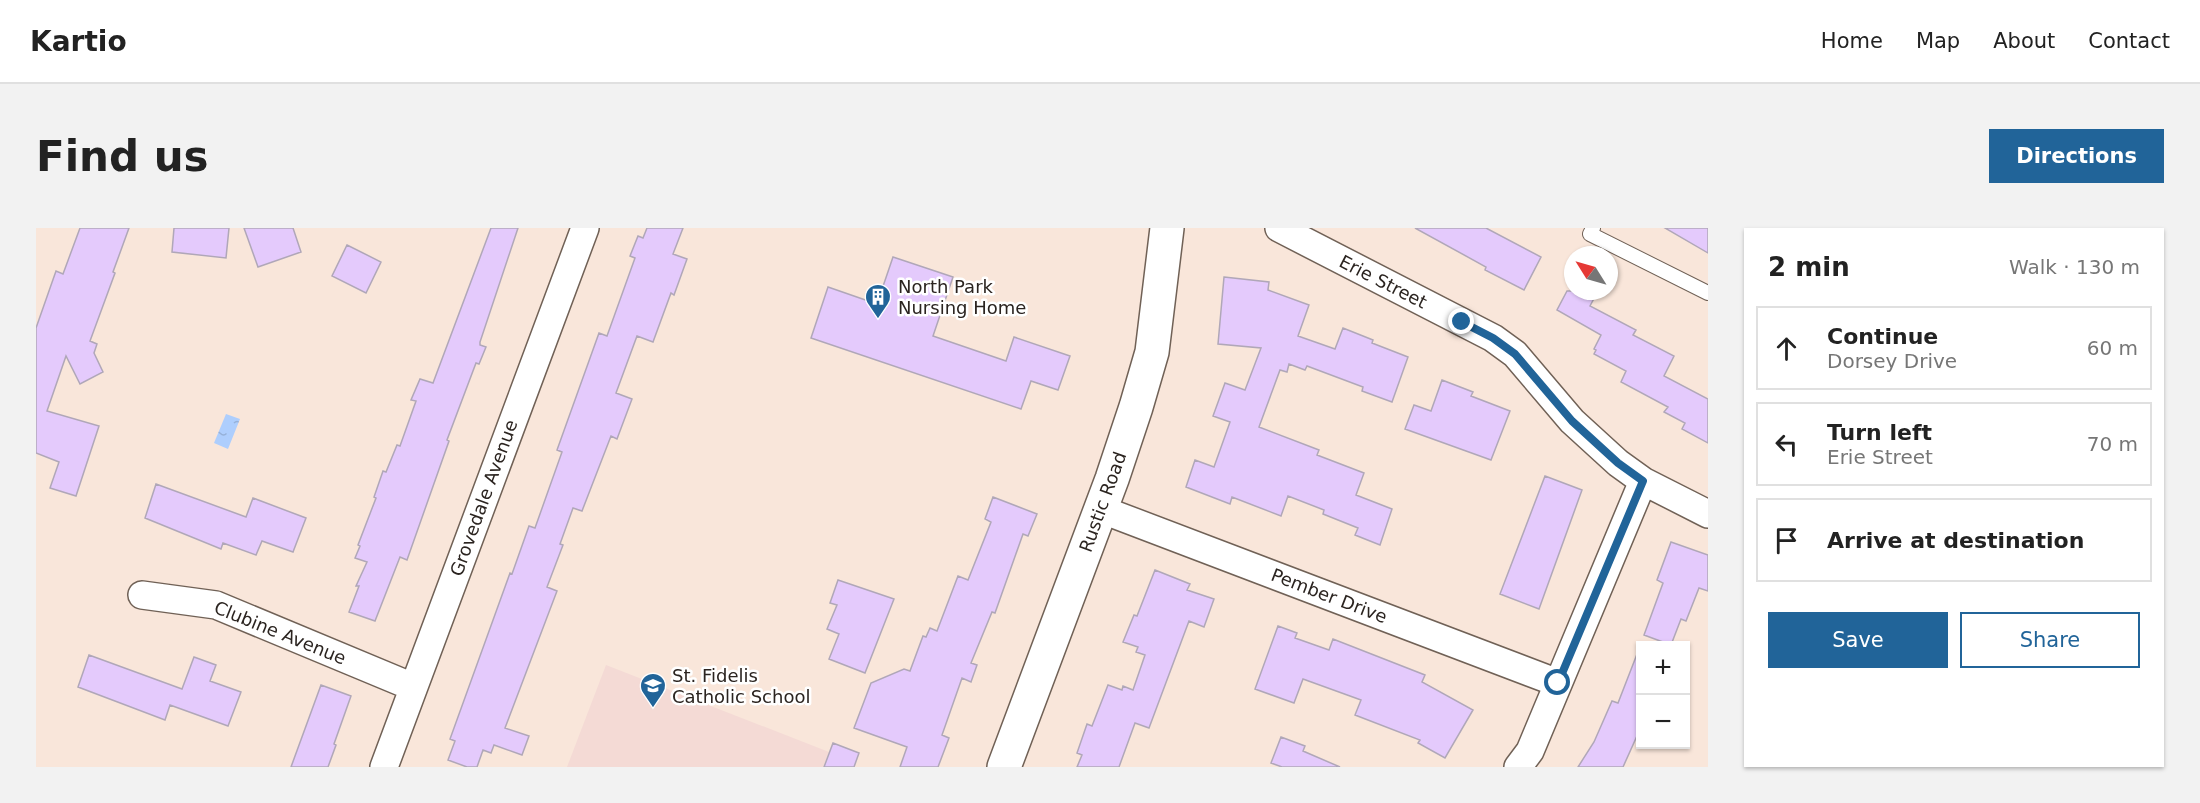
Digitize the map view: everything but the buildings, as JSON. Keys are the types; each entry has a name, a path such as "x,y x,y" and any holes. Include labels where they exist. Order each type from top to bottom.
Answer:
{"street":[{"name":"Grovedale Avenue","path":"384,767 585,228"},
{"name":"Rustic Road","path":"1004,767 1112,479 1152,352 1167,228"},
{"name":"Erie Street","path":"1279,228 1493,338 1515,354 1572,421 1618,463 1643,481 1708,514"},
{"path":"1518,767 1530,751 1643,481"},
{"name":"Pember Drive","path":"1100,509 1558,683"},
{"name":"Clubine Avenue","path":"142,595 216,605 413,687"}],"lane":[{"path":"1593,228 1590,234 1708,293"}],"shaded area":[{"name":"St. Fidelis Catholic School","path":"606,665 829,752 823,767 567,767"}],"water":[{"path":"226,414 240,419 228,449 214,443"}],"place":[{"name":"North Park Nursing Home","path":"878,320"},
{"name":"St. Fidelis Catholic School","path":"653,709"}],"route":[{"path":"1462,322 1493,338 1515,354 1572,421 1600,448 1643,481 1558,683"}]}
